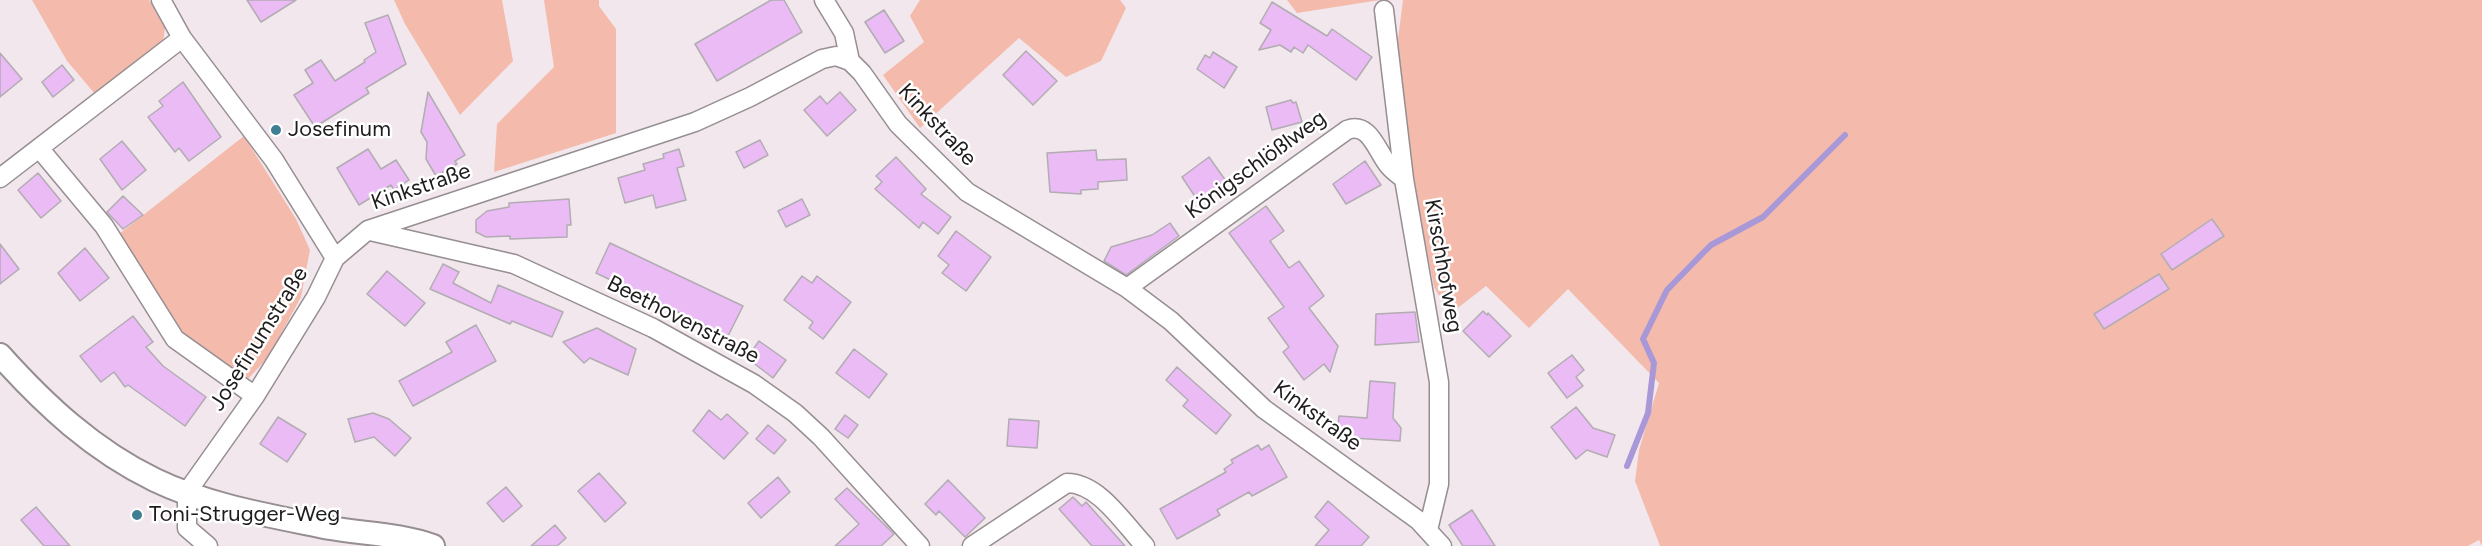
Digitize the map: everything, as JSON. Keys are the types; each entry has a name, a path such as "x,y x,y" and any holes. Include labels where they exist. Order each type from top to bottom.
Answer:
{"street":[{"name":"Josefinumstraße","path":"161,0 182,38 274,160 335,258 316,297 255,396 187,492"},
{"path":"824,0 844,33 850,61"},
{"name":"Kirschhofweg","path":"1384,10 1404,179 1439,381 1438,484 1428,530"},
{"path":"0,178 182,38"},
{"name":"Kinkstraße","path":"335,258 368,230 694,122 750,97 822,58 836,56 850,61 862,73 898,124 967,192 1127,288 1171,321 1264,410 1428,530 1442,546"},
{"name":"Königschlößlweg","path":"1127,288 1347,129 1354,127 1363,129 1390,167 1404,179"},
{"path":"39,148 105,226 175,339 255,396"},
{"name":"Beethovenstraße","path":"368,230 514,264 653,328 754,384 795,413 821,436 920,546"},
{"path":"0,355 54,411 89,441 137,470 187,492 247,510 333,528 413,539 433,546"},
{"path":"972,546 1067,483 1079,483 1095,492 1145,546"},
{"path":"187,492 187,528 208,546"}],"shaded area":[{"path":"32,0 149,0 165,28 163,42 95,94 67,61"},
{"path":"394,0 502,0 513,61 460,115 405,24"},
{"path":"544,0 599,0 599,6 616,29 616,133 494,172 497,124 554,67"},
{"path":"920,0 1120,0 1126,8 1101,61 1066,77 1019,38 920,128 883,75 924,42 910,16"},
{"path":"1287,0 1380,0 1297,13"},
{"path":"1403,0 2482,0 2482,546 2479,540 2468,546 1660,546 1635,481 1639,450 1659,383 1568,289 1529,328 1486,286 1450,314 1434,287 1412,177 1397,47"},
{"path":"244,136 296,219 310,250 301,297 269,356 249,378 241,376 184,334 119,234"}],"building":[{"path":"247,0 296,0 261,22"},
{"path":"771,0 784,0 802,32 717,81 695,44"},
{"path":"1272,2 1327,36 1332,29 1372,57 1356,80 1308,45 1303,53 1294,47 1291,52 1280,45 1259,50 1271,30 1260,23"},
{"path":"884,10 904,41 885,53 865,22"},
{"path":"388,15 406,64 366,88 369,93 315,127 294,95 313,83 305,70 321,60 335,81 365,62 364,60 376,52 365,23"},
{"path":"1026,51 1057,81 1033,105 1003,75"},
{"path":"1213,52 1237,67 1224,88 1197,69 1205,55 1210,58"},
{"path":"0,53 22,79 0,97"},
{"path":"62,65 74,80 53,97 42,82"},
{"path":"183,82 221,137 189,161 179,148 175,152 148,117 163,106 159,101"},
{"path":"428,92 465,155 455,161 457,164 436,176 426,159 427,142 421,132"},
{"path":"840,92 856,110 827,136 804,110 820,96 827,104"},
{"path":"1291,100 1293,103 1296,102 1302,122 1272,130 1266,107"},
{"path":"760,140 768,155 744,168 736,152"},
{"path":"122,141 146,170 122,190 100,159"},
{"path":"368,149 381,169 396,160 409,180 394,190 391,185 359,205 337,168"},
{"path":"679,149 684,166 677,168 686,200 656,208 653,195 625,203 618,178 645,170 643,164 664,158 663,154"},
{"path":"1096,150 1097,160 1126,159 1127,180 1098,182 1098,189 1081,190 1081,194 1050,192 1047,153"},
{"path":"896,157 926,189 921,194 951,217 938,234 923,222 919,228 875,189 882,182 876,176"},
{"path":"1209,157 1226,181 1198,201 1182,177"},
{"path":"1365,161 1381,185 1346,204 1333,184"},
{"path":"38,173 61,201 41,218 18,190"},
{"path":"123,196 143,215 123,229 107,212"},
{"path":"569,199 571,225 567,225 567,237 510,239 510,236 486,237 476,232 476,220 487,211 509,207 509,203"},
{"path":"802,199 810,215 786,227 778,211"},
{"path":"1266,206 1284,231 1270,241 1289,268 1299,261 1324,296 1309,308 1338,346 1330,372 1324,364 1304,380 1283,352 1289,347 1268,318 1284,307 1229,233"},
{"path":"2212,219 2224,236 2172,270 2161,254"},
{"path":"1170,223 1179,236 1126,275 1104,261 1111,247 1152,235"},
{"path":"956,231 991,257 966,291 942,273 949,265 938,256"},
{"path":"610,243 743,306 728,336 596,273"},
{"path":"0,244 19,269 0,284"},
{"path":"85,248 109,278 80,301 58,273"},
{"path":"443,264 459,272 453,283 491,303 498,285 563,312 552,337 512,321 510,324 430,289"},
{"path":"387,271 425,303 405,326 367,294"},
{"path":"2159,274 2169,289 2104,329 2094,314"},
{"path":"802,276 812,283 817,276 851,302 823,339 809,328 813,322 784,300"},
{"path":"1483,311 1487,315 1488,313 1511,336 1489,357 1463,331"},
{"path":"1415,312 1419,342 1375,345 1376,314"},
{"path":"133,316 153,342 146,347 163,366 206,397 185,426 128,385 125,387 114,372 101,382 80,356"},
{"path":"476,325 496,361 413,406 399,381 452,352 446,342"},
{"path":"597,328 636,349 628,375 590,358 584,363 563,342"},
{"path":"759,341 786,360 773,378 747,358"},
{"path":"854,349 887,374 869,398 836,373"},
{"path":"1572,355 1584,370 1576,377 1583,386 1567,398 1548,373"},
{"path":"1177,367 1231,415 1216,434 1183,406 1188,400 1166,380"},
{"path":"1370,381 1395,383 1393,418 1401,428 1400,441 1337,437 1339,416 1367,418"},
{"path":"1576,407 1593,428 1615,435 1607,457 1587,450 1576,459 1551,427"},
{"path":"709,410 721,420 727,414 748,433 724,459 693,431"},
{"path":"373,413 389,419 411,438 395,456 374,437 355,442 348,419"},
{"path":"845,415 858,425 848,438 835,429"},
{"path":"278,417 306,434 287,462 260,444"},
{"path":"1009,419 1039,421 1037,448 1007,446"},
{"path":"768,425 786,440 774,454 756,439"},
{"path":"1258,445 1261,450 1269,445 1287,477 1252,496 1249,492 1217,510 1220,515 1177,539 1160,509 1226,472 1224,469 1233,463 1231,460"},
{"path":"599,473 626,503 605,522 578,491"},
{"path":"778,477 790,492 761,518 748,503"},
{"path":"948,480 985,518 965,537 939,511 936,515 925,504"},
{"path":"506,487 522,506 503,522 487,503"},
{"path":"847,488 894,534 881,546 835,546 859,524 835,499"},
{"path":"1073,497 1082,506 1086,502 1125,546 1092,546 1059,509"},
{"path":"1328,501 1369,537 1361,546 1315,546 1329,530 1315,517"},
{"path":"36,507 70,546 44,546 21,520"},
{"path":"1472,510 1495,546 1463,546 1449,525"},
{"path":"555,525 566,538 557,546 531,546"}],"waterway":[{"path":"1705,251 1711,245 1763,217 1845,135"},
{"path":"1627,466 1648,413 1654,363 1643,339 1667,290 1703,253"}],"place":[{"name":"Josefinum","path":"276,130"},
{"name":"Toni-Strugger-Weg","path":"137,515"}]}
